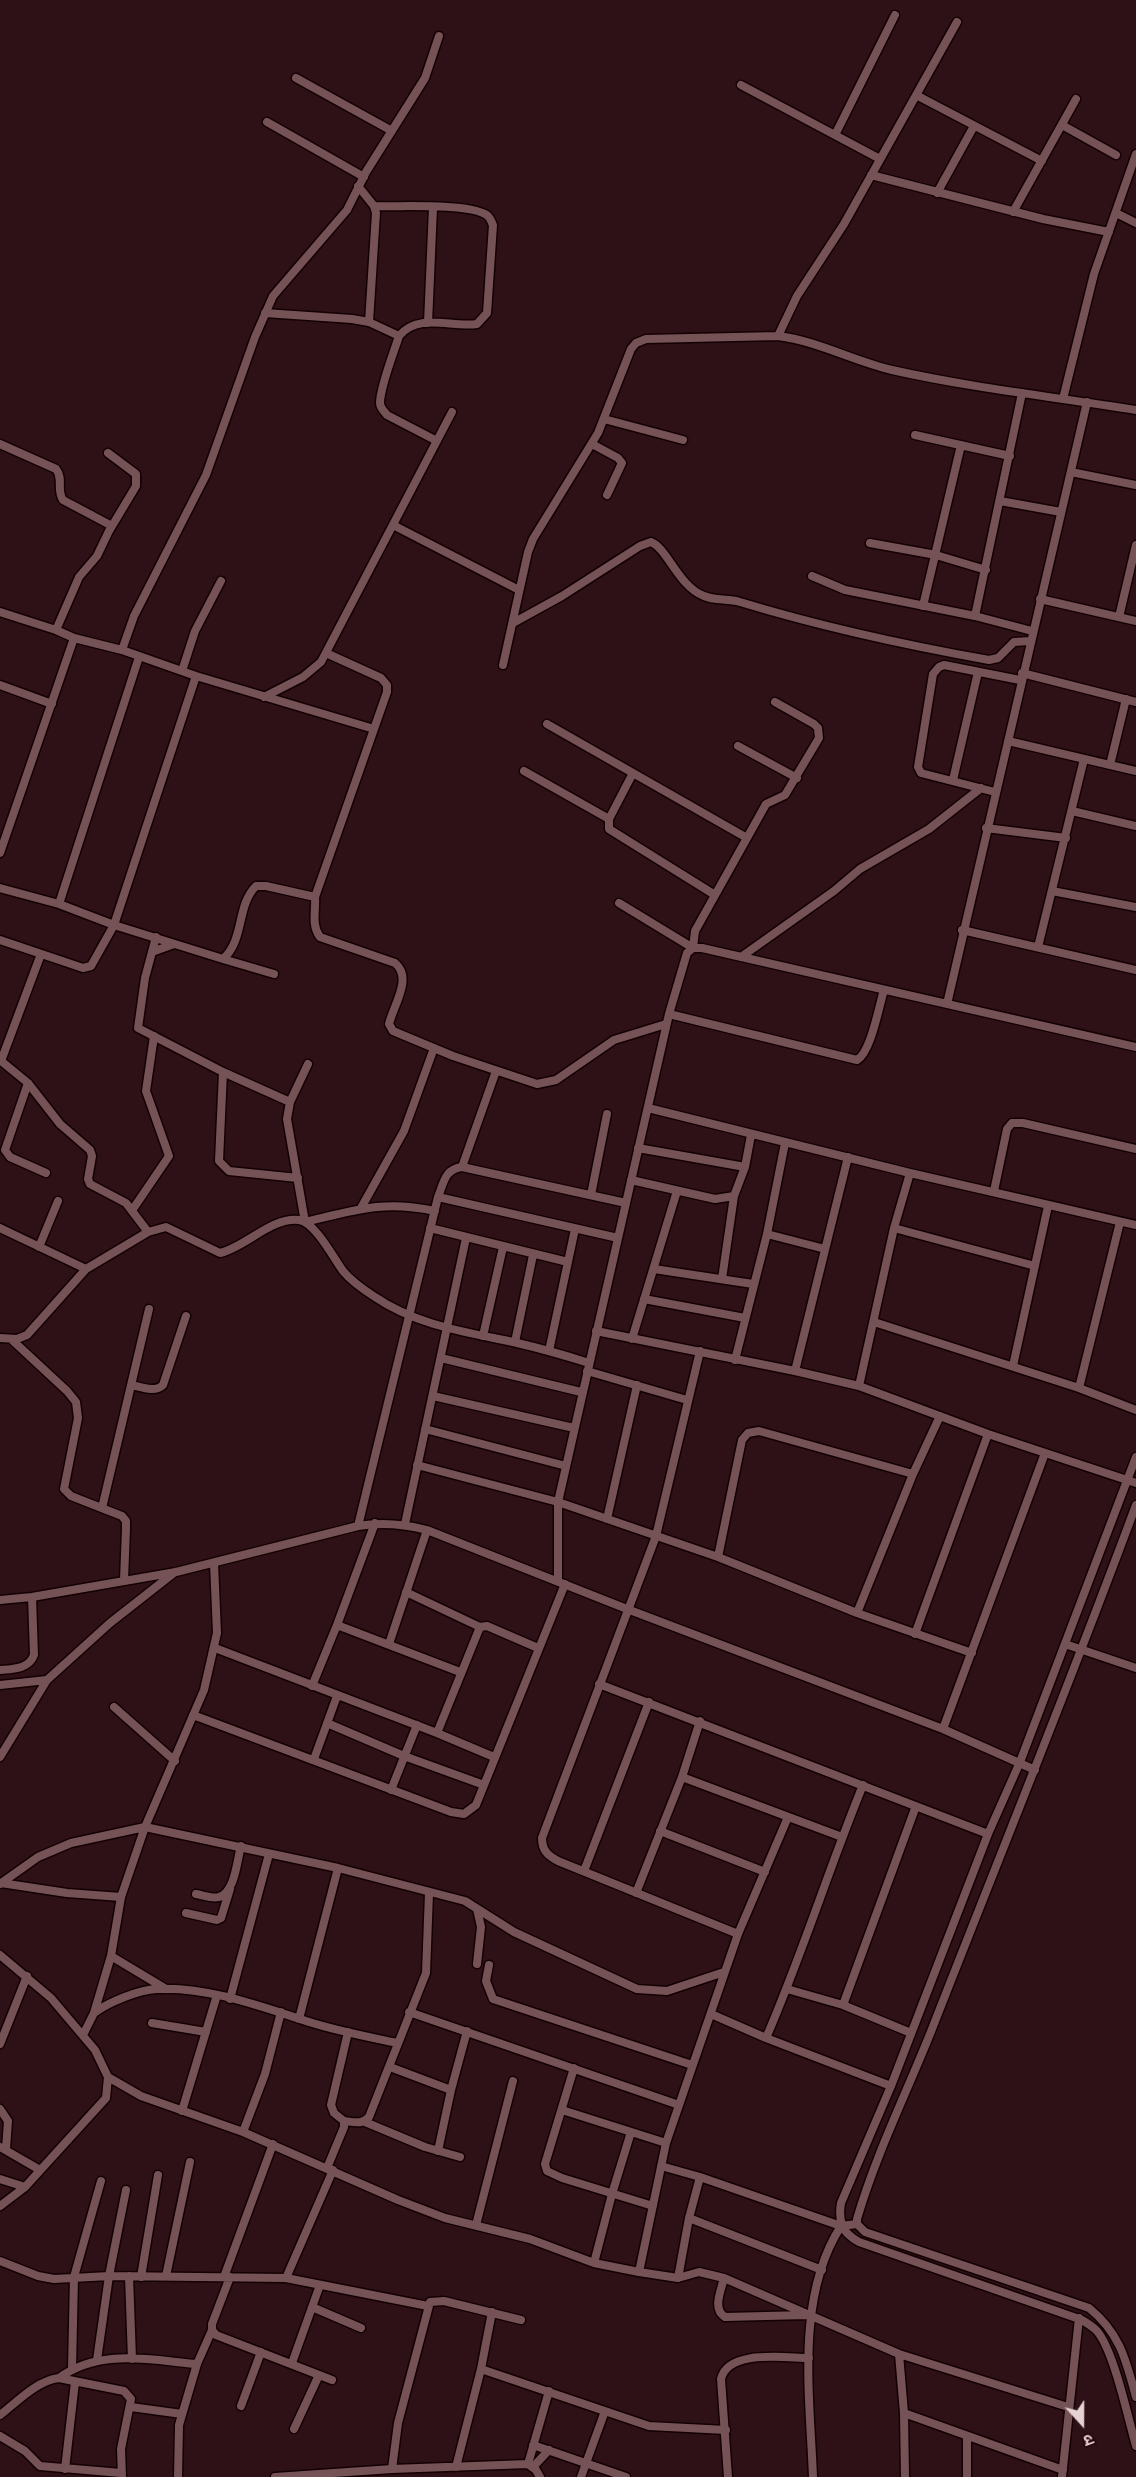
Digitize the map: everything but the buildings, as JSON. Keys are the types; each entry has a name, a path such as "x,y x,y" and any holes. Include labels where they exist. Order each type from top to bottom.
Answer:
{"street":[{"path":"835,135 896,15"},
{"path":"778,336 797,296 844,224 957,22"},
{"path":"122,650 134,616 206,475 273,296 347,210 358,186 429,69 439,36"},
{"path":"296,78 392,132"},
{"path":"741,85 880,159"},
{"path":"916,95 1042,161"},
{"path":"1013,212 1076,99"},
{"path":"267,122 364,177"},
{"path":"1062,125 1116,155"},
{"path":"937,193 974,126"},
{"path":"1064,399 1094,274 1136,154"},
{"path":"871,175 1013,212 1108,232"},
{"path":"358,186 374,206 369,322"},
{"path":"374,206 462,209 485,213 493,225 486,314 477,324 428,322 411,326 399,336 382,393 380,403 387,415 437,441"},
{"path":"428,322 433,208"},
{"path":"1116,213 1136,223"},
{"path":"265,313 369,322 399,336"},
{"path":"503,665 519,590 533,539 592,444 631,349 636,343 646,339 778,336 799,339 888,369 1022,393 1136,410"},
{"path":"975,616 1022,393"},
{"path":"947,1004 962,930 1087,402"},
{"path":"264,696 303,677 326,653 452,412"},
{"path":"604,419 683,440"},
{"path":"915,435 1010,456"},
{"path":"0,444 56,469 60,479 59,495 63,500 112,526"},
{"path":"592,444 618,458 622,464 607,495"},
{"path":"923,606 961,445"},
{"path":"56,630 79,577 97,556 138,481 136,474 108,453"},
{"path":"1071,472 1136,485"},
{"path":"1000,501 1061,512"},
{"path":"393,525 519,590"},
{"path":"513,623 562,596 640,546 651,542 657,546 682,580 702,596 735,600 806,622 989,660 998,658 1014,642 1030,641"},
{"path":"870,543 936,555 986,570"},
{"path":"1119,617 1135,550"},
{"path":"812,576 836,587 975,616 1032,631"},
{"path":"182,671 194,636 221,580"},
{"path":"1040,599 1136,621"},
{"path":"0,612 74,638 122,650 196,676 374,729"},
{"path":"0,853 74,638"},
{"path":"326,653 381,678 387,685 387,692 315,897 313,921 320,937 395,963 402,969 405,977 389,1024 393,1030 434,1048 527,1082 549,1083 614,1040 666,1024"},
{"path":"59,904 139,657"},
{"path":"995,792 921,772 918,767 933,674 939,667 945,665 1021,677 1136,702"},
{"path":"953,780 978,672"},
{"path":"0,940 87,968 91,966 114,925 196,676"},
{"path":"0,685 52,704"},
{"path":"1110,765 1126,699"},
{"path":"193,1715 457,1814 464,1814 476,1805 561,1583 558,1502 581,1392 666,1024 683,961 693,948 695,931 766,804 785,795 819,738 818,728 775,702"},
{"path":"547,724 747,838"},
{"path":"1008,741 1136,771"},
{"path":"738,746 797,778"},
{"path":"1038,947 1084,759"},
{"path":"524,771 609,819"},
{"path":"633,773 609,819 609,829 715,895"},
{"path":"741,957 834,891 860,869 929,830 981,788"},
{"path":"1072,811 1136,826"},
{"path":"987,828 1066,838"},
{"path":"223,959 231,952 237,940 247,899 256,886 266,886 315,897"},
{"path":"0,888 59,904 114,925 274,974"},
{"path":"1052,891 1136,907"},
{"path":"619,903 693,948 702,948 1136,1047"},
{"path":"962,930 1136,970"},
{"path":"156,937 144,978 138,1028 223,1072 290,1102"},
{"path":"152,952 174,944"},
{"path":"41,954 1,1061 28,1083 60,1124 90,1150 92,1156 90,1184 119,1197 133,1209 148,1232"},
{"path":"669,1014 857,1059 867,1048 884,990"},
{"path":"133,1209 169,1156 146,1091 154,1036"},
{"path":"361,1208 404,1131 434,1048"},
{"path":"308,1064 290,1102 287,1119 305,1222 353,1281 380,1301 410,1316 446,1328 549,1351 637,1385 687,1400"},
{"path":"462,1167 496,1071"},
{"path":"223,1072 219,1161 229,1171 298,1178"},
{"path":"28,1083 5,1150 10,1157 46,1173"},
{"path":"648,1108 751,1135 1136,1225"},
{"path":"591,1195 607,1114"},
{"path":"994,1191 1007,1130 1012,1123 1023,1123 1136,1149"},
{"path":"722,1279 734,1196 745,1167 751,1135"},
{"path":"735,1360 767,1234 786,1143"},
{"path":"638,1148 745,1167"},
{"path":"795,1371 848,1157"},
{"path":"358,1526 430,1228 447,1173 453,1168 462,1167 626,1203"},
{"path":"859,1386 894,1228 910,1173"},
{"path":"631,1180 715,1198 734,1196"},
{"path":"633,1339 677,1191"},
{"path":"438,1197 618,1238"},
{"path":"39,1247 58,1201"},
{"path":"0,1338 11,1339 27,1335 34,1330 86,1269 148,1232 166,1227 220,1253 277,1224 298,1220 305,1222 361,1208 399,1205 435,1211"},
{"path":"1013,1366 1048,1206"},
{"path":"1079,1388 1120,1222"},
{"path":"0,1228 86,1269"},
{"path":"430,1228 568,1262"},
{"path":"549,1351 574,1228"},
{"path":"894,1228 1035,1266"},
{"path":"767,1234 825,1249"},
{"path":"405,1524 466,1238"},
{"path":"483,1336 503,1247"},
{"path":"515,1342 533,1255"},
{"path":"654,1269 753,1284"},
{"path":"644,1299 745,1318"},
{"path":"102,1508 149,1309"},
{"path":"131,1385 154,1389 163,1385 186,1316"},
{"path":"874,1322 1079,1388 1136,1410"},
{"path":"596,1331 859,1386 988,1434 1131,1481"},
{"path":"11,1339 67,1391 75,1402 78,1418 64,1489 71,1496 117,1513 126,1521 123,1580"},
{"path":"700,1351 656,1536 542,1838 544,1850 549,1857 738,1934"},
{"path":"441,1358 581,1392"},
{"path":"607,1519 637,1385"},
{"path":"433,1396 574,1428"},
{"path":"857,1613 913,1474 940,1416"},
{"path":"425,1429 566,1466"},
{"path":"718,1557 742,1440 748,1432 759,1431 913,1474"},
{"path":"915,1634 988,1434"},
{"path":"943,1729 1045,1453"},
{"path":"1136,1457 1131,1481 1020,1762 988,1834 891,2086 841,2203 839,2220 841,2226 859,2242 1079,2318 1096,2330 1104,2342 1120,2386 1136,2446"},
{"path":"417,1465 558,1502 718,1557 857,1613 972,1653"},
{"path":"857,2224 861,2207 890,2132 1035,1770 1136,1505"},
{"path":"312,1686 338,1625 375,1523"},
{"path":"0,1599 32,1597 176,1572 358,1526 375,1523 405,1524 427,1530 943,1729 1035,1770"},
{"path":"389,1644 427,1530"},
{"path":"83,2035 94,2013 111,1956 121,1897 145,1827 204,1690 215,1648 217,1606 214,1563"},
{"path":"0,1756 47,1680 110,1623 176,1572"},
{"path":"406,1592 480,1627 487,1626 538,1648"},
{"path":"0,1670 22,1667 32,1660 34,1655 32,1597"},
{"path":"338,1625 460,1672"},
{"path":"437,1733 480,1627"},
{"path":"1065,1644 1136,1668"},
{"path":"215,1648 494,1757"},
{"path":"0,1685 47,1680"},
{"path":"599,1684 700,1721 988,1834"},
{"path":"314,1759 337,1696"},
{"path":"584,1871 649,1702"},
{"path":"114,1707 175,1761"},
{"path":"636,1893 682,1777 700,1721"},
{"path":"327,1723 404,1756 484,1785"},
{"path":"391,1790 417,1725"},
{"path":"682,1777 842,1837"},
{"path":"766,2038 787,1989 863,1785"},
{"path":"843,2005 916,1806"},
{"path":"639,2272 666,2143 738,1934 788,1817"},
{"path":"0,1884 38,1857 71,1843 145,1827 338,1868 465,1901 514,1932 637,1989 667,1991 724,1972"},
{"path":"660,1831 765,1872"},
{"path":"186,1913 217,1920 221,1918 241,1846"},
{"path":"230,1999 268,1854"},
{"path":"299,2019 338,1868"},
{"path":"0,1884 121,1897"},
{"path":"196,1894 217,1898 224,1895 230,1888"},
{"path":"365,2122 390,2067 397,2043 426,1972 429,1893"},
{"path":"477,1909 481,1927 477,1964"},
{"path":"0,1955 51,1998 95,2050 108,2077 106,2098 25,2187 0,2206"},
{"path":"111,1956 166,1989"},
{"path":"489,1965 486,1981 493,1999 692,2065"},
{"path":"0,2044 27,1976"},
{"path":"94,2013 107,2004 154,1989 166,1989 217,1995 299,2019 397,2043"},
{"path":"787,1989 843,2005 912,2033"},
{"path":"182,2111 217,1995"},
{"path":"243,2132 265,2074 281,2012"},
{"path":"409,2013 679,2105"},
{"path":"711,2014 766,2038 891,2086"},
{"path":"152,2023 206,2032"},
{"path":"438,2151 467,2031"},
{"path":"348,2032 331,2105 334,2113 344,2121 365,2122 438,2151 460,2157"},
{"path":"390,2067 451,2090"},
{"path":"574,2068 545,2164 547,2171 653,2206"},
{"path":"108,2077 141,2096 273,2144 445,2218 530,2239 594,2264 678,2278 699,2272 724,2278 899,2354 1068,2407"},
{"path":"476,2225 513,2081"},
{"path":"0,2109 8,2121 3,2148 40,2170"},
{"path":"562,2110 666,2143"},
{"path":"286,2278 330,2169 344,2121"},
{"path":"594,2264 631,2132"},
{"path":"178,2477 178,2438 196,2364 212,2331 212,2324 227,2277 273,2144"},
{"path":"166,2276 190,2162"},
{"path":"661,2166 700,2177 841,2226 857,2224"},
{"path":"141,2277 158,2175"},
{"path":"678,2278 689,2218 700,2177"},
{"path":"0,2179 25,2187"},
{"path":"72,2369 74,2277 101,2181"},
{"path":"97,2360 126,2190"},
{"path":"689,2218 822,2270"},
{"path":"857,2224 865,2232 1089,2308 1106,2321 1116,2336 1134,2382 1136,2397"},
{"path":"813,2477 809,2358 810,2314 827,2253 841,2226"},
{"path":"0,2261 38,2276 54,2279 110,2276 286,2278 428,2306"},
{"path":"129,2277 132,2359"},
{"path":"724,2278 717,2307 725,2318 810,2314"},
{"path":"292,2364 320,2285"},
{"path":"392,2469 398,2423 428,2306 436,2300 522,2320"},
{"path":"312,2307 361,2328"},
{"path":"456,2467 481,2369 492,2312"},
{"path":"904,2413 1062,2473 1079,2318"},
{"path":"212,2331 216,2335 332,2380"},
{"path":"241,2406 261,2352"},
{"path":"899,2354 904,2413 905,2477"},
{"path":"0,2415 46,2381 59,2378 72,2369 97,2360 114,2357 196,2364"},
{"path":"728,2477 723,2373 730,2365 748,2358 809,2358"},
{"path":"481,2369 649,2426 726,2430"},
{"path":"294,2429 319,2375"},
{"path":"0,2436 25,2451 35,2464 121,2475 121,2449 131,2408 130,2395 124,2391 59,2378"},
{"path":"65,2469 75,2382"},
{"path":"540,2477 530,2465 533,2445 549,2391"},
{"path":"131,2408 182,2414"},
{"path":"581,2477 588,2463 604,2411"},
{"path":"967,2437 967,2477"},
{"path":"533,2445 626,2477"},
{"path":"275,2477 392,2469 530,2465 549,2450"}]}
